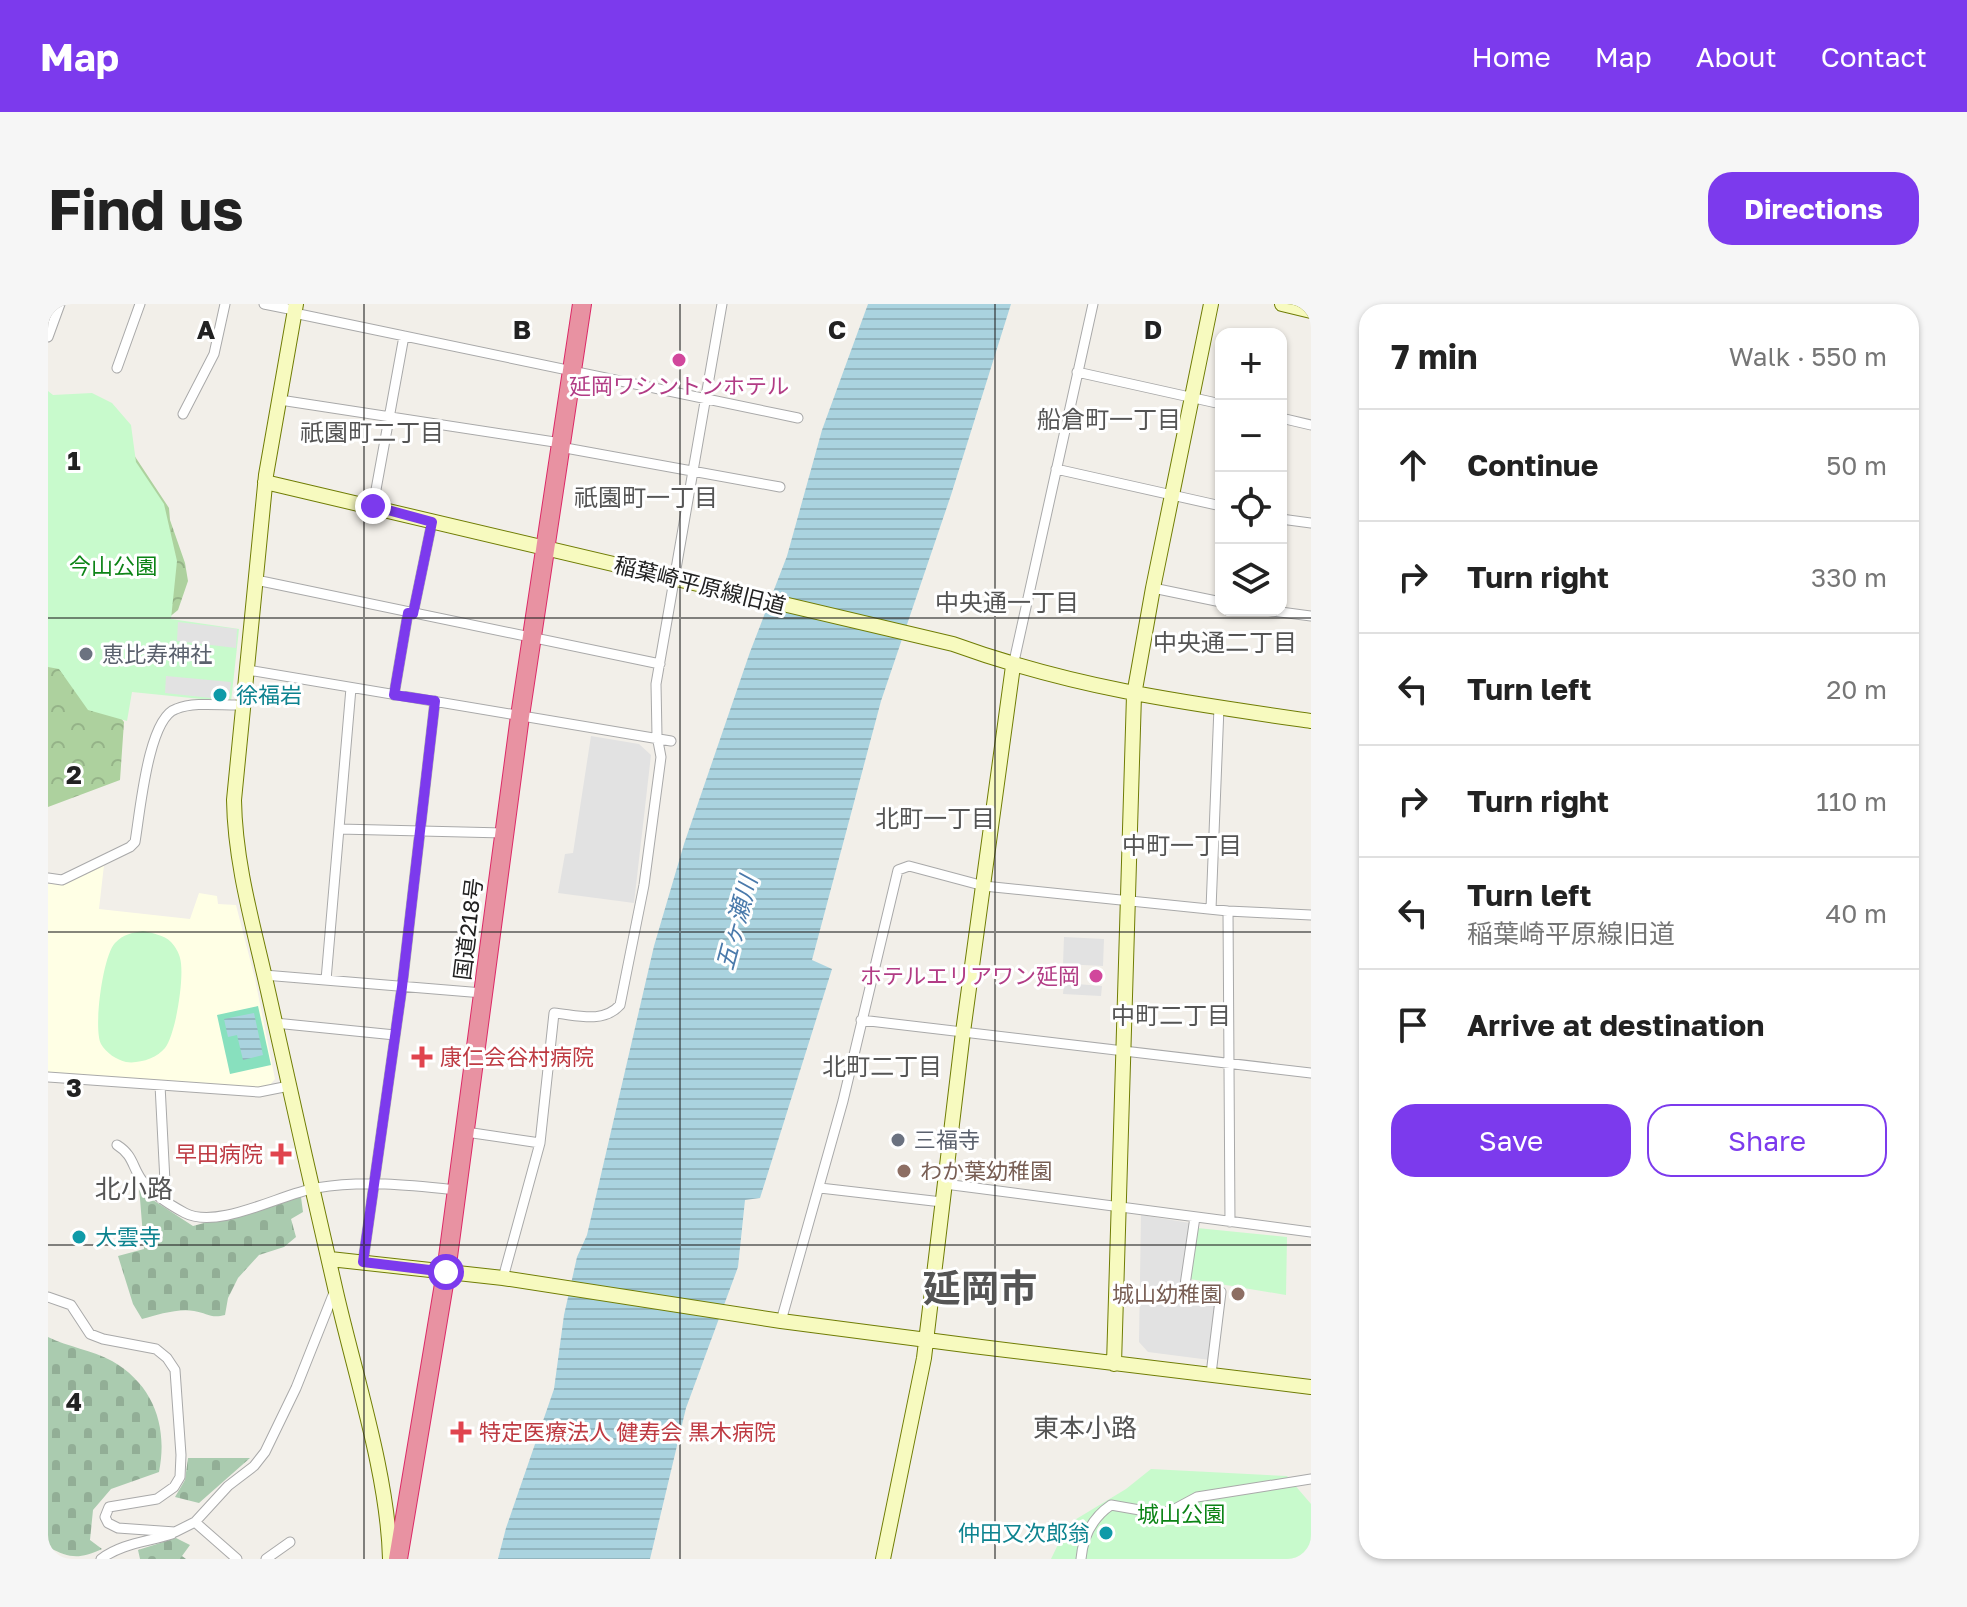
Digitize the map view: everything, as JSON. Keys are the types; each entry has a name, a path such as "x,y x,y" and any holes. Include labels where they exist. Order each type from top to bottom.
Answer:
{"highway":[{"name":"国道218号","path":"398,1559 446,1272 531,637 582,304"}],"street":[{"path":"48,337 60,304"},
{"path":"117,368 140,304"},
{"path":"183,414 214,354 225,304"},
{"path":"264,304 798,418"},
{"path":"503,1278 540,1143 554,1013 599,1018 612,1015 620,1005 644,885 661,757 657,736 656,684 722,304"},
{"path":"883,1559 926,1339 963,1032 1013,666 1093,304"},
{"path":"1114,1364 1134,695 1211,304"},
{"path":"1282,304 1311,311"},
{"path":"295,309 265,482 234,800 235,826 264,975 382,1493 390,1559"},
{"path":"373,506 404,336"},
{"path":"1077,372 1215,403"},
{"path":"280,400 560,445 780,487"},
{"path":"1287,419 1311,425"},
{"path":"1056,469 1215,505"},
{"name":"稲葉崎平原線旧道","path":"265,482 953,644 1013,666 1134,695 1311,721"},
{"path":"1287,520 1311,523"},
{"path":"394,695 432,522"},
{"path":"256,580 660,664"},
{"path":"1153,588 1215,601"},
{"path":"1287,613 1311,616"},
{"path":"248,670 657,736 671,741"},
{"path":"326,980 351,688"},
{"path":"363,1262 402,987 435,701"},
{"path":"48,878 62,880 135,842 152,746 161,720 172,709 244,705"},
{"path":"1211,909 1219,707"},
{"path":"339,829 504,833"},
{"path":"781,1321 843,1101 898,870 909,866 984,886 1228,911 1311,915"},
{"path":"1228,911 1230,1222"},
{"path":"264,975 483,993"},
{"path":"861,1020 1311,1073"},
{"path":"275,1023 395,1035"},
{"path":"48,1077 259,1092 289,1086"},
{"path":"160,1085 166,1201"},
{"path":"466,1132 540,1143"},
{"path":"117,1145 127,1151 142,1181 166,1201 197,1218 235,1213 314,1189 373,1182 457,1190"},
{"path":"945,1184 1311,1232"},
{"path":"820,1188 942,1202"},
{"path":"1195,1217 1185,1285 1221,1292 1211,1374"},
{"path":"330,1259 503,1278 781,1321 1311,1387"},
{"path":"101,1559 126,1545 152,1541 195,1522 210,1503 254,1466 265,1452 296,1388 335,1289"},
{"path":"48,1297 71,1305 90,1334 156,1349 175,1370 180,1477 174,1487 157,1499 120,1503 109,1507 105,1517 108,1523 118,1528 175,1532"},
{"path":"1081,1559 1085,1535 1100,1513 1111,1505 1157,1513 1171,1511 1197,1497 1311,1479"},
{"path":"382,1493 407,1510"},
{"path":"195,1522 236,1559"},
{"path":"266,1559 290,1542"}],"shaded area":[{"path":"178,622 237,629 236,648 177,641"},
{"path":"166,676 231,682 229,700 165,693"},
{"path":"591,736 639,744 651,755 634,903 558,893 565,854 573,853"},
{"path":"104,865 99,909 190,919 199,893 217,896 218,904 236,905 275,1079 269,1086 259,1088 48,1072 48,884 66,884"},
{"path":"1064,937 1104,939 1103,966 1063,964"},
{"path":"1064,983 1102,986 1101,996 1063,994"},
{"path":"1141,1215 1190,1223 1182,1286 1216,1293 1210,1360 1148,1352 1139,1342"}],"green space":[{"name":"今山公園","path":"48,391 53,395 92,393 112,403 131,425 136,462 164,504 177,561 171,619 239,629 231,702 132,692 127,721 88,710 59,669 48,667"},
{"path":"132,452 169,508 188,581 178,610 162,623 113,708 124,722 120,780 48,807 48,577"},
{"path":"143,931 165,938 175,948 181,966 180,990 173,1030 165,1048 147,1060 126,1062 112,1056 101,1044 98,1024 100,992 115,943 128,934"},
{"path":"258,1006 271,1065 230,1074 217,1015"},
{"path":"139,1186 153,1200 193,1226 301,1197 303,1212 291,1219 296,1237 284,1247 259,1255 238,1278 228,1298 225,1315 212,1316 181,1310 142,1319 133,1304 118,1256 144,1249"},
{"path":"1197,1228 1287,1237 1286,1295 1190,1279"},
{"path":"48,1337 104,1357 126,1371 148,1395 159,1423 159,1472 111,1489 93,1510 90,1540 102,1549 81,1556 69,1556 48,1547"},
{"path":"188,1458 250,1458 199,1503 175,1497 185,1480"},
{"name":"城山公園","path":"1151,1469 1287,1476 1311,1504 1311,1559 1051,1559 1068,1524 1126,1489"},
{"path":"176,1538 190,1545 182,1556 186,1559 140,1559 138,1550"}],"water":[{"name":"五ヶ瀬川","path":"868,304 1011,304 951,495 881,701 812,960 832,969 760,1198 745,1200 738,1267 686,1408 650,1559 498,1559 554,1389 564,1315 577,1257 587,1235 654,946 684,844 750,652 787,556 822,430"},
{"path":"254,1013 263,1055 243,1060 237,1035 228,1037 224,1019"}],"place":[{"name":"延岡ワシントンホテル","path":"679,360"},
{"name":"恵比寿神社","path":"86,654"},
{"name":"徐福岩","path":"220,695"},
{"name":"ホテルエリアワン延岡","path":"1096,976"},
{"name":"康仁会谷村病院","path":"422,1057"},
{"name":"三福寺","path":"898,1140"},
{"name":"早田病院","path":"281,1154"},
{"name":"わか葉幼稚園","path":"904,1171"},
{"name":"大雲寺","path":"79,1237"},
{"name":"城山幼稚園","path":"1238,1294"},
{"name":"特定医療法人 健寿会 黒木病院","path":"461,1432"},
{"name":"仲田又次郎翁","path":"1106,1533"}],"district":[{"name":"船倉町一丁目","path":"1109,420"},
{"name":"祇園町二丁目","path":"372,433"},
{"name":"祇園町一丁目","path":"646,498"},
{"name":"中央通一丁目","path":"1007,603"},
{"name":"中央通二丁目","path":"1225,643"},
{"name":"北町一丁目","path":"935,819"},
{"name":"中町一丁目","path":"1182,846"},
{"name":"中町二丁目","path":"1171,1016"},
{"name":"北町二丁目","path":"882,1067"},
{"name":"北小路","path":"134,1189"},
{"name":"延岡市","path":"980,1289"},
{"name":"東本小路","path":"1085,1428"}],"route":[{"path":"373,506 432,522 413,614 408,613 394,695 435,701 402,987 363,1262 446,1272"}]}
